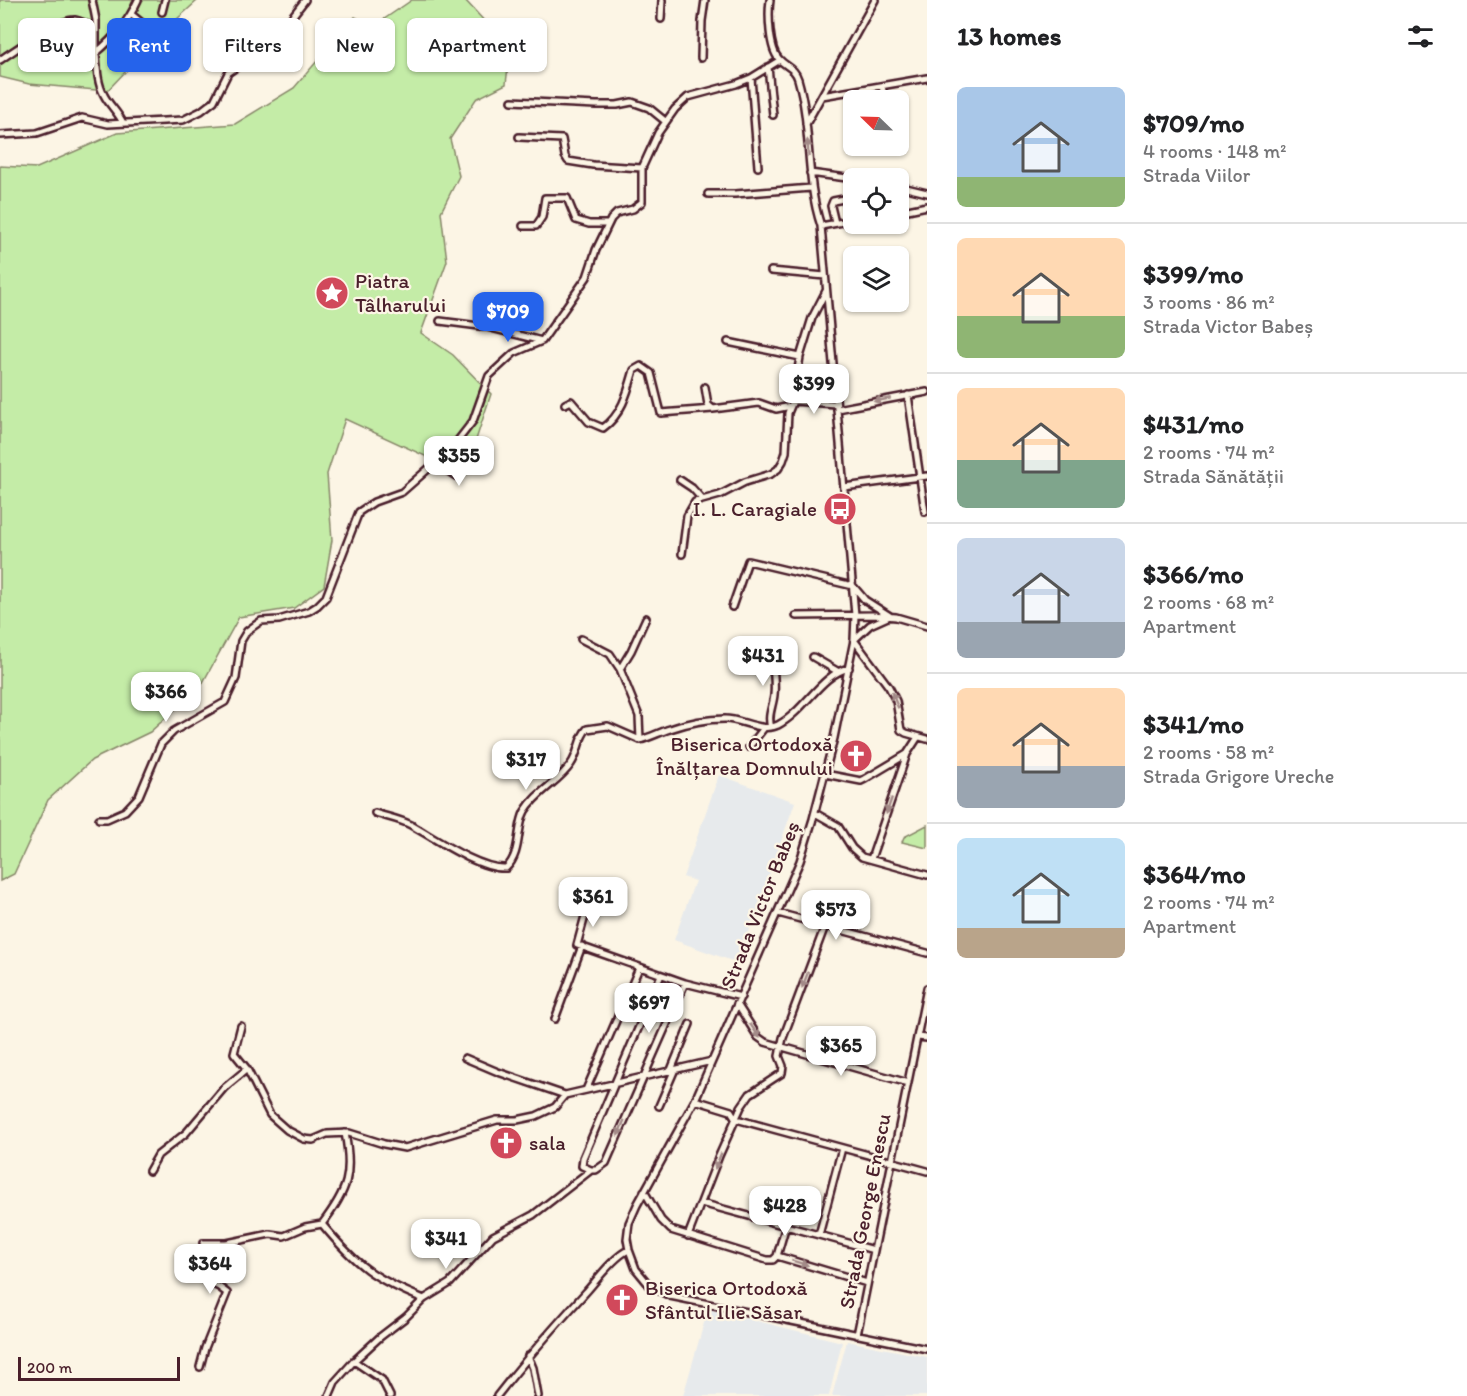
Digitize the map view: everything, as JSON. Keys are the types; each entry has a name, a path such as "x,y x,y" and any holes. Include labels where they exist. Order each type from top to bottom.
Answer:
{"street":[{"path":"92,0 98,76 104,96 118,112 123,123"},
{"path":"96,53 121,30 132,15 138,0"},
{"path":"162,12 165,0"},
{"path":"0,135 38,133 82,118 108,124 175,122 191,117 216,99 228,73 238,66 260,59 268,39 288,22 305,0"},
{"path":"661,19 662,0"},
{"path":"701,58 705,0"},
{"path":"99,819 107,819 125,811 139,796 161,744 174,731 225,702 236,678 241,641 247,631 261,621 299,615 317,606 326,597 332,585 359,512 374,502 402,492 436,463 469,428 486,381 492,372 514,353 542,341 587,277 607,224 617,213 629,211 640,204 642,168 665,121 688,97 721,89 751,78 780,60 771,34 770,0"},
{"path":"806,124 874,0"},
{"path":"132,15 136,18"},
{"path":"0,60 44,32 69,21 79,21 96,30"},
{"name":"Strada Victor Babeș","path":"780,60 795,71 806,124 811,188 821,226 853,586 854,640 825,774 800,861 695,1100 629,1223 627,1239 633,1264 645,1281 658,1291 670,1296 927,1349"},
{"path":"768,67 773,115"},
{"path":"751,78 758,167"},
{"path":"822,96 927,78"},
{"path":"882,86 883,90"},
{"path":"512,101 596,105 632,102 649,108 665,121"},
{"path":"519,137 562,139 568,161 642,168"},
{"path":"810,173 843,178"},
{"path":"708,194 811,188"},
{"path":"909,189 927,193"},
{"path":"523,226 536,226 542,217 545,198 567,198 576,220 582,223 607,224"},
{"path":"836,223 831,206 833,201 843,199"},
{"path":"909,210 927,207"},
{"path":"821,226 843,222"},
{"path":"771,271 825,276"},
{"path":"682,554 687,516 695,502 720,495 778,469 786,452 787,419 792,404 800,357 812,318 826,289"},
{"path":"440,321 487,327 542,341"},
{"path":"728,342 800,357"},
{"path":"565,404 570,401 589,422 603,428 611,422 627,396 634,370 641,366 651,373 661,413 759,403 776,409 792,404 837,406 927,392"},
{"path":"705,387 708,405 713,409"},
{"path":"908,395 925,512"},
{"path":"436,463 456,476 476,458"},
{"path":"844,486 927,476"},
{"path":"680,480 702,499"},
{"path":"732,607 748,561 853,586 865,600 890,616"},
{"path":"796,616 890,616 927,626"},
{"path":"890,616 870,625 854,640 889,687 896,701 901,730 927,739"},
{"path":"620,669 646,618"},
{"path":"581,639 610,654 620,669 639,716 640,740"},
{"path":"771,642 774,681 774,695 769,719 771,727"},
{"path":"813,657 837,670"},
{"path":"375,813 402,821 461,854 499,868 506,868 513,856 524,812 544,788 572,762 582,734 587,729 608,726 640,740 680,726 715,719 742,721 764,728 771,727 792,716 837,670 849,668"},
{"path":"749,747 764,728"},
{"path":"871,859 907,754 918,737"},
{"path":"825,774 861,781 907,754"},
{"path":"815,813 838,826 855,852 862,857 927,875"},
{"path":"555,1019 579,945 588,905"},
{"path":"778,913 927,953"},
{"path":"688,1236 736,1119 750,1094 782,1073 783,1066 779,1056 783,1038 825,926"},
{"path":"579,945 685,983 741,997"},
{"path":"586,1090 639,968"},
{"path":"662,975 582,1158 582,1166 591,1170 596,1170 606,1163 685,983"},
{"name":"Strada George Enescu","path":"857,1335 927,988"},
{"path":"737,1004 761,1040 781,1048 908,1083"},
{"path":"659,1106 690,1024"},
{"path":"241,1026 234,1053 247,1069 270,1115 296,1136 308,1140 327,1134 345,1133 405,1148 497,1120 517,1120 536,1116 555,1107 565,1095"},
{"path":"917,1037 927,1038"},
{"path":"465,1058 565,1095 712,1061"},
{"path":"149,1171 158,1155 186,1133 224,1088 247,1069"},
{"path":"695,1100 731,1111 736,1119 927,1171"},
{"path":"203,1243 227,1243 270,1234 284,1236 305,1227 322,1224 338,1200 349,1173 350,1153 345,1133"},
{"path":"819,1235 842,1148"},
{"path":"328,1396 335,1382 354,1361 424,1299 450,1283 493,1236 533,1215 591,1170"},
{"path":"645,1191 665,1225 672,1230 767,1260 773,1260 777,1256 786,1225"},
{"path":"701,1203 874,1250"},
{"path":"322,1224 361,1266 387,1282 424,1299"},
{"path":"200,1367 204,1348 226,1293 205,1280 214,1257 227,1243"},
{"path":"497,1396 528,1356 621,1252 629,1250"},
{"path":"777,1256 867,1283"},
{"path":"528,1356 533,1368 538,1396"},
{"path":"354,1361 382,1380 390,1396"}],"shaded area":[{"path":"719,775 795,802 738,963 674,940 695,881 683,877"},
{"path":"708,1309 842,1342 829,1396 683,1396"},
{"path":"847,1341 927,1357 927,1396 832,1396"}],"green space":[{"path":"0,0 198,0 178,18 107,18 107,72 125,72 107,91 29,84 0,77"},
{"path":"412,0 465,0 482,18 407,18 407,72 507,72 506,84 476,99 450,139 459,176 441,212 447,261 421,333 453,355 491,394 473,449 438,462 345,419 327,474 332,540 324,586 294,608 239,617 201,686 150,732 92,760 48,800 14,874 0,881 0,166 37,168 117,133 235,124 294,88 315,64 315,72 395,72 395,18 386,18"},
{"path":"927,825 927,848 902,842 904,837"}],"place":[{"name":"Piatra Tâlharului","path":"332,293"},
{"name":"I. L. Caragiale","path":"840,509"},
{"name":"Biserica Ortodoxă Înălțarea Domnului","path":"856,756"},
{"name":"sala","path":"506,1143"},
{"name":"Biserica Ortodoxă Sfântul Ilie Săsar","path":"622,1300"}]}
